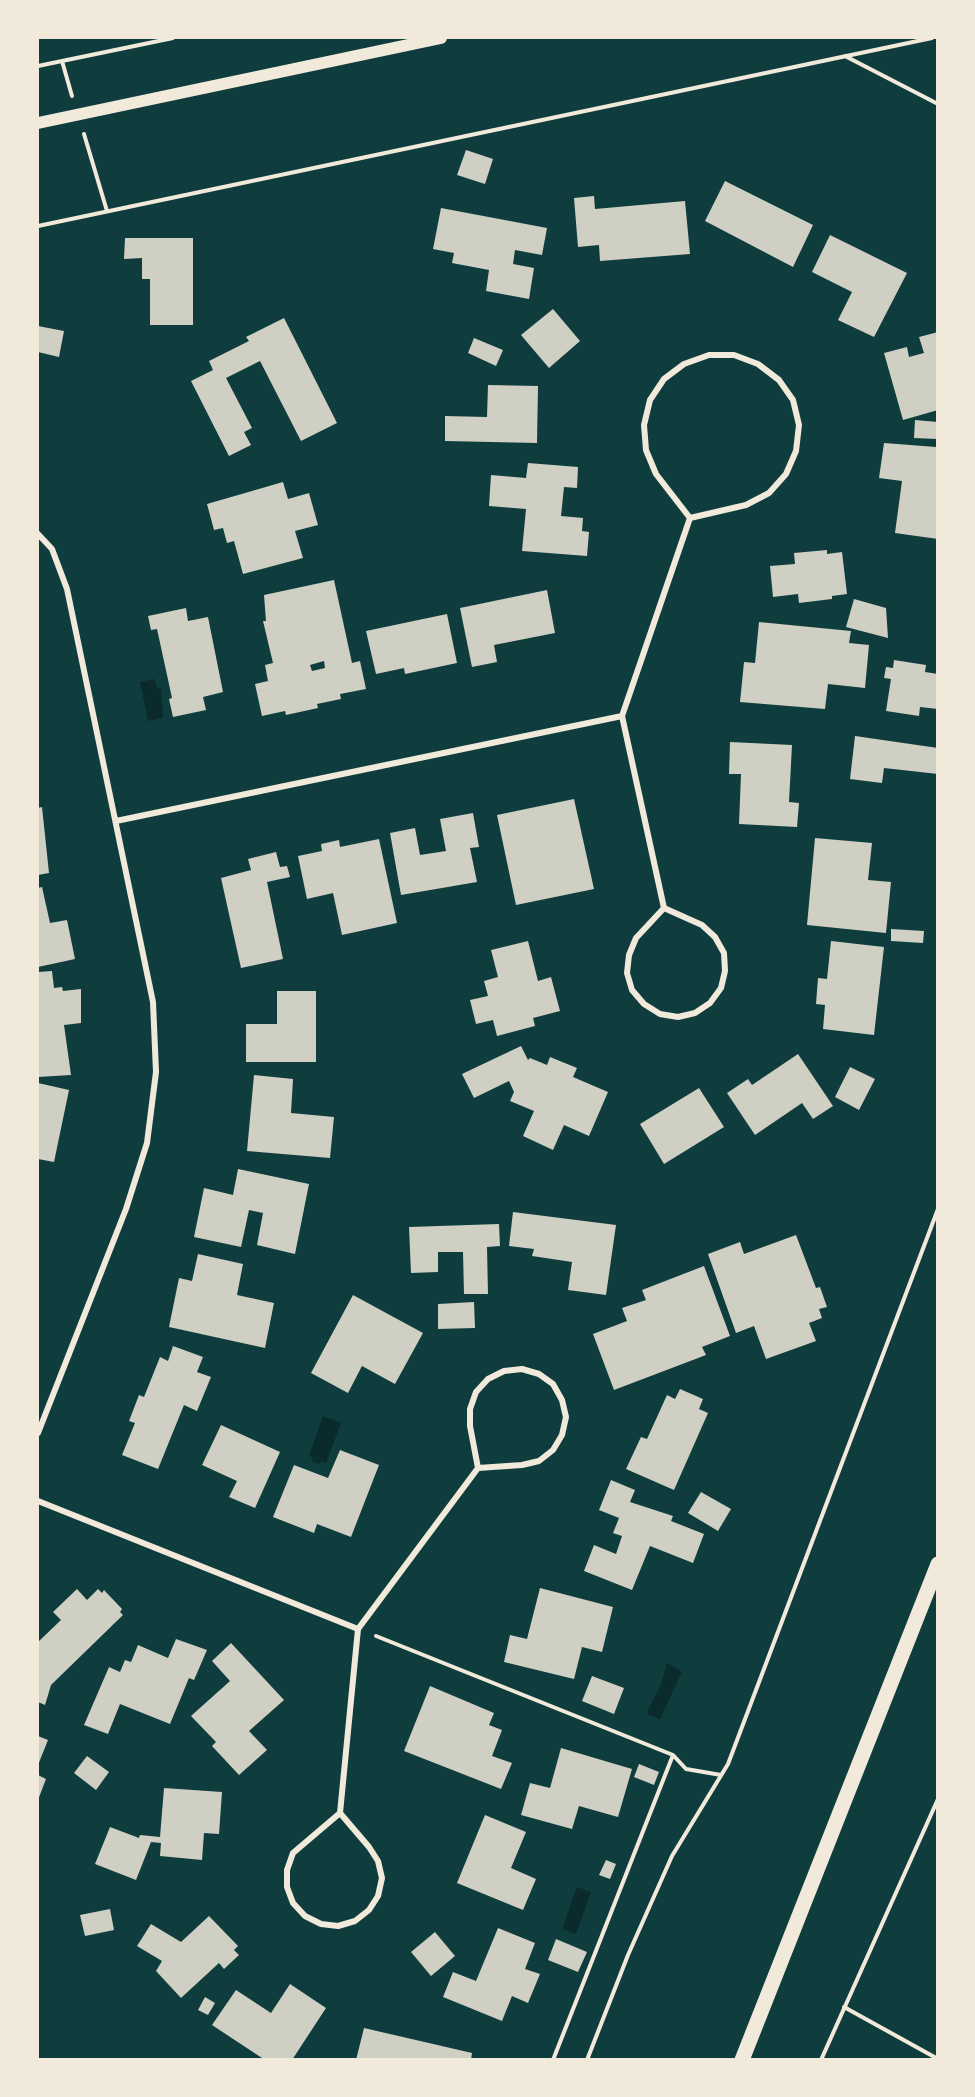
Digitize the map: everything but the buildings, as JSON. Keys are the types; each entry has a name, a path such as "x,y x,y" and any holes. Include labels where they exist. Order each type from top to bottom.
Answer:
{"main road":[{"path":"38,123 441,38"},
{"path":"742,2060 938,1564"}],"street":[{"path":"709,355 734,355 765,369 779,380 792,400 799,426 796,451 786,474 769,493 746,505 690,518 656,474 646,450 644,425 650,400 664,379 684,364 709,355"},
{"path":"664,908 622,716 690,518"},
{"path":"38,534 52,549 62,569 153,1002 156,1072 147,1143 126,1209 38,1433"},
{"path":"116,821 622,716"},
{"path":"664,908 702,925 715,937 724,953 725,971 721,988 710,1003 695,1013 678,1017 660,1014 644,1004 633,990 627,973 629,955 636,939 664,908"},
{"path":"340,1813 369,1847 378,1861 382,1878 378,1896 369,1910 355,1921 338,1926 321,1924 305,1916 294,1903 287,1887 287,1870 293,1853 340,1813 358,1629 478,1468 470,1426 470,1409 476,1392 488,1379 504,1371 522,1369 538,1374 553,1384 562,1400 566,1417 562,1435 553,1450 539,1461 522,1465 478,1468"},
{"path":"38,1501 358,1629"}],"path":[{"path":"38,66 173,38"},
{"path":"38,226 932,38"},
{"path":"844,56 938,104"},
{"path":"586,2060 628,1955 672,1856 728,1764 938,1209"},
{"path":"358,1629 673,1755 686,1769 721,1775"},
{"path":"553,2060 673,1755"},
{"path":"821,2060 938,1799"},
{"path":"844,2007 938,2059"}],"water":[{"path":"155,679 157,689 161,688 163,718 148,721 140,682"},
{"path":"323,1416 341,1423 326,1463 321,1461 320,1464 312,1462 313,1458 309,1456"},
{"path":"667,1663 682,1672 660,1719 648,1715 647,1712 660,1687"},
{"path":"577,1887 591,1892 576,1934 562,1929"}]}
